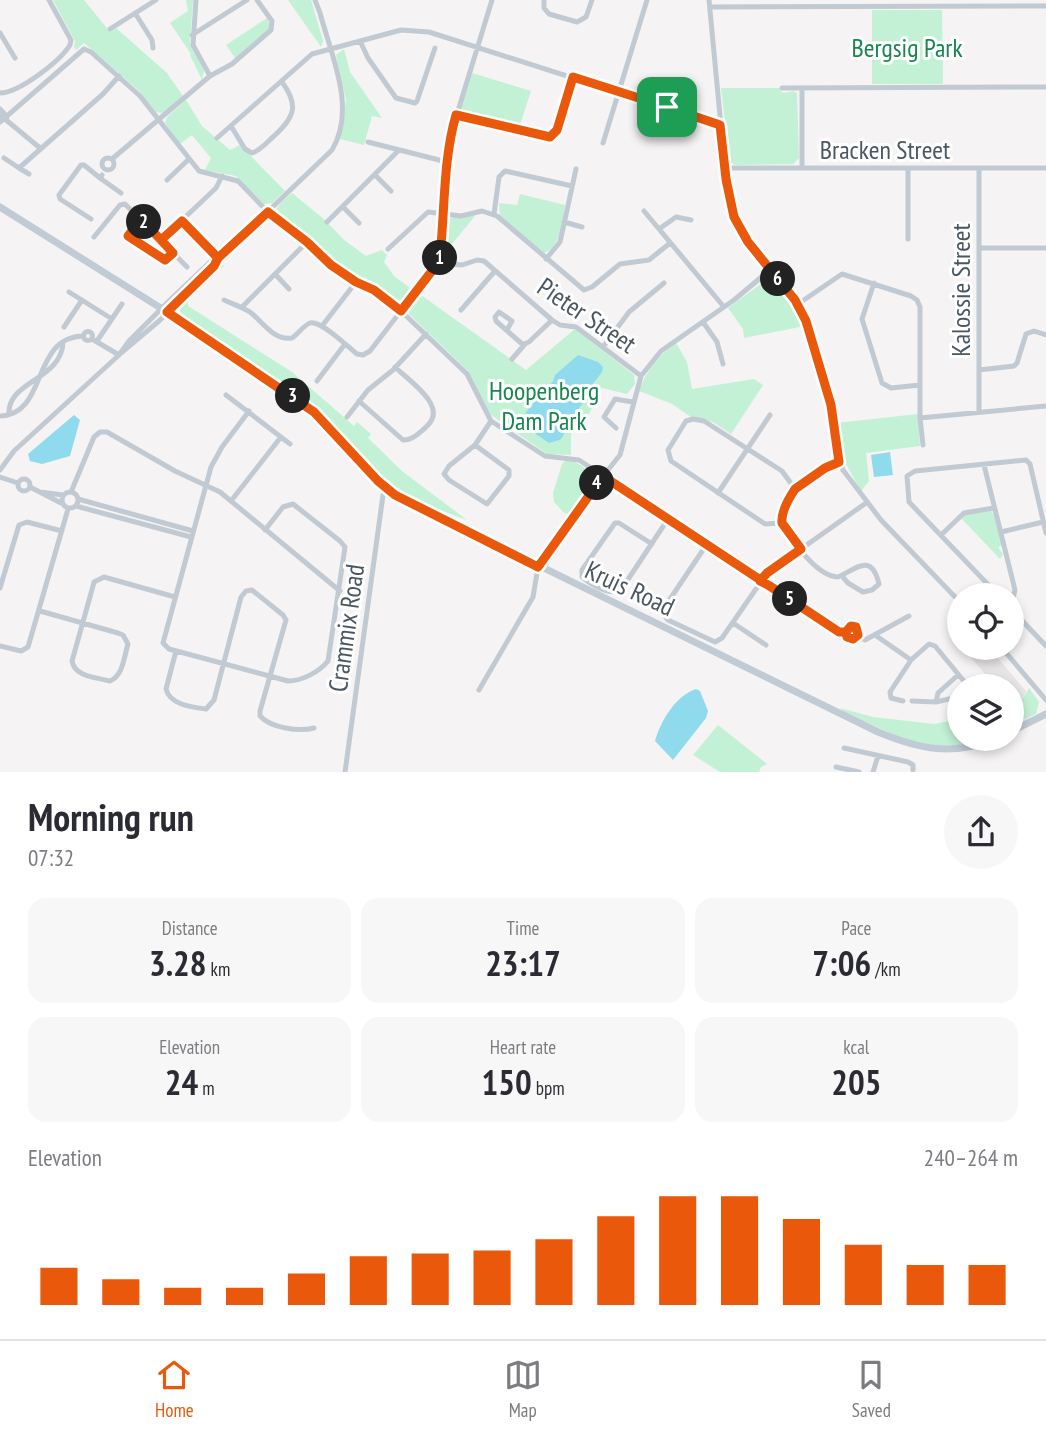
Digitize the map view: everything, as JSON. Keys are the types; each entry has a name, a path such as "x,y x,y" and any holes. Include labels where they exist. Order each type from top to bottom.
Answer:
{"street":[{"path":"0,93 19,87 57,59 71,43 49,0"},
{"path":"110,29 156,0"},
{"path":"196,0 192,35 194,48 211,76"},
{"path":"192,35 247,0"},
{"path":"100,178 106,170 103,161 106,158 111,159 271,30 271,21 257,0"},
{"path":"0,470 14,451 127,350 164,310 214,266 218,258 330,152 335,144 343,96 314,0"},
{"path":"224,300 242,307 269,330 285,339 292,338 309,324 315,323 357,354 363,355 370,351 438,263 450,137 492,0"},
{"path":"544,0 544,8 549,14 577,22 586,18 592,0"},
{"path":"603,143 647,0"},
{"path":"709,0 725,169 729,199 738,226 798,304 830,399 839,462 866,503 947,588"},
{"path":"710,8 872,4 1046,6"},
{"path":"135,13 152,40 153,48"},
{"path":"217,138 282,82 308,55 401,30 418,30 477,47 720,125"},
{"path":"0,33 15,58"},
{"path":"360,41 368,58 396,98 415,103 418,101 435,48"},
{"path":"3,118 86,49 140,96 201,172 238,181 268,212 323,258 356,282 374,290 401,311 467,374 491,421 545,456 576,459 839,632 846,632"},
{"path":"19,168 103,94 119,76"},
{"path":"456,115 550,137 557,130 573,77"},
{"path":"231,127 247,151 258,151 288,123 291,116 293,102 282,82"},
{"path":"782,88 1046,87"},
{"path":"802,88 802,168"},
{"path":"0,108 3,118 40,148"},
{"path":"368,142 447,162"},
{"path":"327,222 399,150"},
{"path":"4,158 29,174"},
{"path":"167,180 189,159"},
{"path":"91,219 60,199 59,195 81,165 121,193"},
{"name":"Bracken Street","path":"725,169 1046,167"},
{"path":"908,168 908,239"},
{"name":"Kalossie Street","path":"979,168 979,411"},
{"path":"546,259 560,242 576,169"},
{"path":"494,214 499,177 505,171 572,186"},
{"path":"375,175 391,191"},
{"path":"161,240 216,188 222,176"},
{"path":"94,237 122,204 126,204 187,267"},
{"path":"343,206 359,223"},
{"name":"Kruis Road","path":"0,207 164,310 314,412 387,490 539,569 878,732 909,744 947,750"},
{"path":"388,249 426,213 461,216 482,211 494,214 582,289 587,290 620,264 649,260 670,243"},
{"path":"644,211 724,307"},
{"path":"659,229 677,216 691,220"},
{"path":"141,219 128,234 129,238 162,260 173,253"},
{"path":"182,221 218,258"},
{"path":"564,222 582,226"},
{"path":"242,307 307,242"},
{"path":"979,248 1046,248"},
{"name":"Pieter Street","path":"438,263 462,265 481,260 552,320 560,325 576,327 641,376"},
{"path":"479,690 533,597 539,569 620,455 641,376 661,351 771,270"},
{"path":"461,310 495,271"},
{"path":"275,274 289,289"},
{"path":"798,304 840,274 911,296 919,302 920,418 923,445"},
{"path":"322,326 356,282"},
{"path":"603,347 629,312 664,283"},
{"path":"874,284 862,319 882,383 891,388 920,385"},
{"path":"69,292 112,319"},
{"path":"64,327 82,300"},
{"path":"94,340 122,304"},
{"path":"512,359 552,320"},
{"path":"703,322 717,342 723,364"},
{"path":"507,330 526,344"},
{"path":"979,370 1014,366 1026,334 1034,331 1046,335"},
{"path":"347,417 373,385 395,368 426,334"},
{"path":"0,416 9,414 30,397 48,357 69,338 83,336 86,341 94,340 119,355"},
{"path":"9,414 9,405 16,395 58,361 63,342"},
{"path":"317,381 345,344"},
{"path":"359,401 403,440 414,438 431,423 435,412 432,403 395,368"},
{"path":"226,395 290,444"},
{"path":"616,428 604,417 612,400 633,402"},
{"path":"920,418 1046,407"},
{"path":"248,411 213,461 163,643 176,651 292,682 321,669 330,655 345,553 344,544 293,504 283,507 265,530"},
{"path":"718,493 770,415"},
{"path":"782,523 765,524 669,459 668,450 683,424 693,419 709,423 782,471 795,489"},
{"path":"475,445 509,470 509,475 487,504 444,474 446,469 475,445 491,421"},
{"path":"0,477 18,483 22,491 30,488 63,495 71,492 94,437 103,431 231,501 340,591"},
{"path":"231,501 281,437"},
{"path":"987,583 909,502 907,476 915,471 1021,459 1029,462 1046,533"},
{"path":"839,462 825,468 795,489 781,519 801,549 822,572 832,577 842,576 856,565 864,565 869,566 879,583 872,590 863,592 842,576"},
{"path":"985,465 1012,583"},
{"name":"Crammix Road","path":"345,772 383,495 387,490"},
{"path":"40,492 68,509"},
{"path":"71,492 77,502 192,534"},
{"path":"61,503 63,495"},
{"path":"0,646 21,651 28,648 68,509 77,502"},
{"path":"707,544 664,608 663,614 668,620 712,642 722,638 767,573 866,503"},
{"path":"941,535 964,513 995,508"},
{"path":"652,544 615,523 582,570 582,577 612,593 619,592 652,544 668,519"},
{"path":"0,588 19,524 27,522 62,531"},
{"path":"1001,532 1043,522"},
{"path":"40,611 82,623 118,634 126,639 128,644 120,671 114,680 77,672 72,665 82,623 94,582 100,577 175,597"},
{"path":"176,651 166,689 170,698 203,709 209,707 214,700 241,597 251,590 286,620 260,711 262,719 302,731 314,728"},
{"path":"846,632 849,639 872,637 909,616"},
{"path":"733,623 766,645"},
{"path":"1024,623 1046,646"},
{"path":"846,632 849,627 856,627 857,637"},
{"path":"872,637 911,660"},
{"path":"903,701 891,698 890,692 911,660 929,644 932,644 957,674"},
{"path":"1012,660 1046,700"},
{"path":"936,702 938,693 947,685"},
{"path":"912,701 947,699"},
{"path":"1024,725 1046,715"},
{"path":"844,748 908,762 913,765 913,770"},
{"path":"873,772 878,757"},
{"path":"836,767 859,772"}],"shaded area":[{"path":"973,660 999,660 1011,674 985,674"}],"green space":[{"path":"53,0 84,0 110,32 116,28 167,73 183,96 163,113 155,112 139,91 84,43 76,50 75,41"},
{"path":"186,0 193,0 190,43 204,71 202,80 191,54 170,23 188,11"},
{"path":"288,0 311,0 323,41 321,47"},
{"name":"Bergsig Park","path":"872,10 942,10 943,84 872,84"},
{"path":"267,18 269,29 235,58 226,45"},
{"path":"344,49 350,72 382,118 372,116 364,145 340,139 346,100 336,55"},
{"path":"472,73 531,91 519,128 463,113 461,108"},
{"path":"721,88 779,88 783,93 797,93 799,158 793,164 735,165 730,162"},
{"path":"186,100 202,126 230,150 240,145 285,191 272,203 264,204 236,176 205,170 211,158 192,135 180,144 165,123 167,117"},
{"path":"292,193 366,256 382,250 387,255 384,262 394,276 413,290 404,302 396,303 327,259 307,237 281,220 277,208"},
{"path":"520,194 565,205 557,239 550,250 544,253 500,216 499,203 517,205"},
{"path":"473,214 475,216 442,256 446,220"},
{"path":"221,263 224,266 188,301 188,306 292,372 354,426 357,422 371,434 368,438 403,472 467,520 413,500 389,486 339,433 187,320 180,311 181,301"},
{"path":"770,277 794,304 805,326 744,338 743,329 728,308"},
{"name":"Hoopenberg Dam Park","path":"418,293 526,370 575,329 634,375 635,384 627,394 602,388 585,422 581,419 571,434 571,455 547,454 490,414 468,371 408,313 408,306"},
{"path":"676,343 687,362 692,389 754,379 763,385 731,434 713,422 691,417 672,404 639,391 654,364"},
{"path":"918,414 920,446 866,453 869,481 861,491 843,459 836,423"},
{"path":"572,460 593,473 596,479 576,510 565,514 554,502 553,493 562,464"},
{"path":"991,511 1002,546 998,547 1003,554 1000,559 961,518"},
{"path":"1029,688 1039,702 1036,714 1024,720 1024,696"},
{"path":"840,708 873,717 934,724 947,721 947,746 910,740"},
{"path":"718,725 767,764 761,767 759,772 720,772 693,755"}],"water":[{"path":"578,355 598,362 603,367 602,372 592,385 589,396 571,418 563,436 560,440 549,443 537,435 525,421 526,412 553,381 555,375"},
{"path":"74,415 80,420 70,456 42,464 30,461 28,454"},
{"path":"890,452 893,475 874,477 871,455"},
{"path":"696,689 700,691 708,711 706,718 673,760 655,741 661,725 675,703"}],"route":[{"path":"667,107 573,77 557,130 550,137 456,115 447,162 440,256 438,263 401,311 374,290 356,282 331,265 299,234 268,212 218,258 182,221 161,240 141,219 128,236 165,260 173,253 161,240 171,231 182,221 218,258 214,266 167,312 314,412 378,481 395,495 538,567 603,476 760,581 839,632 846,632 847,637 853,639 858,635 856,627 851,626 846,632 839,632 770,586 760,581 801,549 781,519 795,489 825,468 839,462 831,405 801,310 748,242 734,217 729,199 720,125 667,107"}]}
